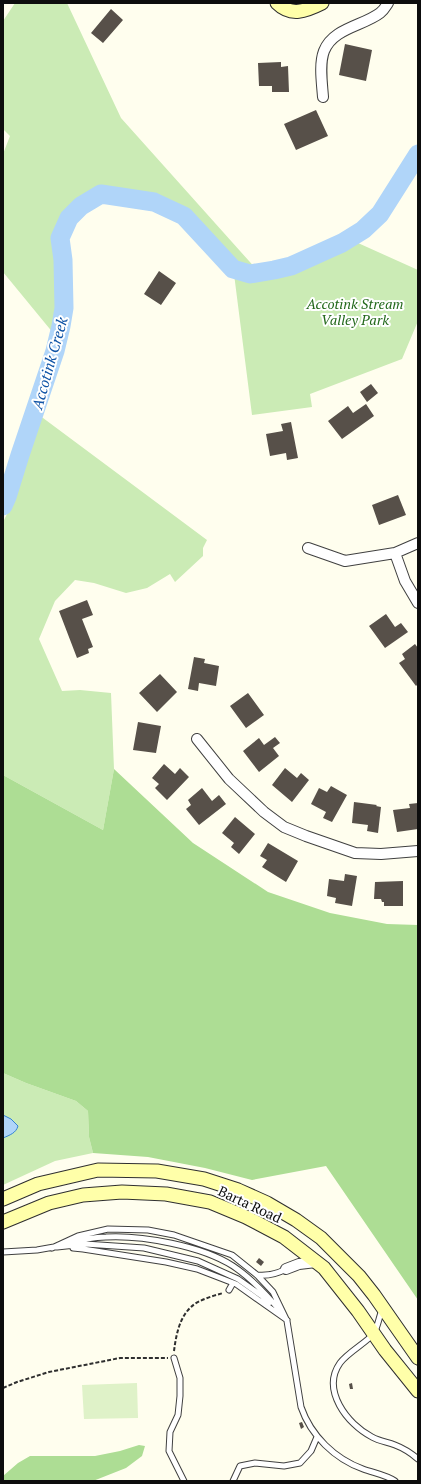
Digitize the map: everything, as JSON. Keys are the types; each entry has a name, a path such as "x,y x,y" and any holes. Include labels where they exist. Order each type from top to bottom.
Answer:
{"street":[{"path":"278,3 286,10 300,12 322,3"},
{"path":"323,98 322,60 324,50 330,42 346,30 373,18 382,12 388,3"},
{"path":"308,548 344,561 395,553 418,543"},
{"path":"395,553 405,581 418,604"},
{"path":"197,739 229,779 264,812 284,827 355,853 381,854 418,851"},
{"name":"Barta Road","path":"3,1199 38,1184 98,1170 157,1171 204,1179 238,1190 267,1203 302,1224 321,1238 344,1259 383,1308 418,1358"},
{"name":"Barta Road","path":"3,1222 49,1203 83,1195 122,1192 166,1194 210,1202 246,1217 284,1237 324,1268 358,1311 385,1350 418,1391"},
{"path":"286,1269 299,1264 316,1262"}],"lane":[{"path":"52,1248 78,1236 108,1230 148,1230 174,1235 232,1255 257,1275 273,1292 287,1321 301,1407 305,1418 317,1436 337,1456 362,1469 395,1481"},
{"path":"52,1248 79,1240 106,1237 133,1238 171,1244 202,1252 233,1266 264,1292 287,1321"},
{"path":"3,1252 37,1250 85,1244 144,1248 198,1260 238,1279 262,1296 287,1321"},
{"path":"52,1248 83,1249 166,1262 197,1269 233,1283 287,1321"},
{"path":"257,1275 273,1274 286,1269"},
{"path":"229,1290 233,1283"},
{"path":"383,1308 374,1334 348,1354 334,1374 333,1382 337,1400 347,1417 368,1435 404,1449 418,1459"},
{"path":"174,1358 180,1378 180,1396 178,1415 170,1432 169,1451 184,1481"},
{"path":"233,1481 240,1466 255,1463 284,1466 300,1463 311,1452 317,1436"}],"path":[{"path":"3,1388 49,1372 120,1358 174,1358 177,1334 182,1317 192,1306 229,1290"}],"green space":[{"name":"Accotink Stream Valley Park","path":"15,3 67,3 121,118 266,280 358,243 418,270 418,321 402,359 310,394 312,407 252,415 234,274 170,208 95,199 66,227 71,319 63,345 3,272 3,154 10,136 3,129 3,21"},
{"path":"39,415 207,540 203,548 203,556 175,582 170,574 147,588 126,593 94,583 75,580 55,601 39,639 62,691 80,690 111,693 114,769 103,830 3,775 3,522 11,506"},
{"path":"114,769 193,843 268,892 330,913 387,924 418,925 418,1300 326,1166 252,1180 205,1168 148,1157 93,1153 89,1137 88,1111 76,1101 3,1073 3,775 103,830"},
{"path":"3,1073 76,1101 88,1111 89,1137 93,1153 55,1161 3,1185"},
{"path":"137,1383 138,1418 84,1419 82,1385"},
{"path":"139,1445 145,1446 142,1456 126,1468 93,1481 3,1481 3,1476 18,1463 30,1456 95,1456 120,1451"}],"water":[{"path":"3,1115 11,1119 18,1126 14,1132 3,1138"}],"building":[{"path":"111,9 123,20 103,43 91,33"},
{"path":"345,44 372,50 366,81 339,75"},
{"path":"281,62 281,67 288,66 289,92 272,92 272,86 259,86 258,63"},
{"path":"316,110 328,136 296,150 284,124"},
{"path":"159,271 176,283 161,305 144,294"},
{"path":"371,384 378,393 367,402 360,392"},
{"path":"366,404 374,416 342,439 328,421 348,406 353,413"},
{"path":"291,422 298,458 287,460 286,453 270,456 266,434 283,431 281,424"},
{"path":"398,495 406,515 379,525 372,505"},
{"path":"87,600 93,615 82,619 93,647 88,649 89,653 77,658 59,611"},
{"path":"386,614 395,627 401,623 408,632 385,648 369,626"},
{"path":"415,644 418,648 418,684 416,686 399,663 405,659 402,654"},
{"path":"194,657 205,659 204,663 219,666 216,686 199,683 198,691 188,689"},
{"path":"160,674 177,692 157,712 139,693"},
{"path":"248,693 264,715 246,728 230,706"},
{"path":"138,722 161,726 156,753 133,750"},
{"path":"275,737 280,743 273,748 279,756 259,772 243,751 259,738 264,745"},
{"path":"164,764 175,774 180,768 189,777 167,800 155,788 159,784 152,778"},
{"path":"285,768 297,778 301,773 309,780 292,802 272,785"},
{"path":"331,786 347,795 332,822 323,818 326,812 311,804 319,788 327,792"},
{"path":"202,788 212,801 219,795 226,804 199,825 186,809 191,805 188,800"},
{"path":"354,802 377,805 376,806 381,807 378,833 367,831 368,825 352,823"},
{"path":"418,803 418,829 397,832 393,810 410,808 409,804"},
{"path":"235,817 255,834 239,854 231,847 234,843 222,833"},
{"path":"268,843 298,861 286,882 262,867 267,860 260,856"},
{"path":"345,874 357,876 352,906 335,903 336,898 327,896 329,879 344,881"},
{"path":"403,881 403,906 384,906 384,902 382,902 381,899 374,899 375,882"},
{"path":"259,1258 264,1262 261,1266 256,1262"},
{"path":"352,1383 353,1389 350,1389 349,1384"},
{"path":"302,1422 304,1427 301,1429 299,1423"}],"waterway":[{"name":"Accotink Creek","path":"3,506 55,351 61,326 64,308 63,260 60,238 69,218 81,206 101,194 154,202 184,216 233,269 250,274 291,266 342,243 363,230 380,214 418,154"}]}
